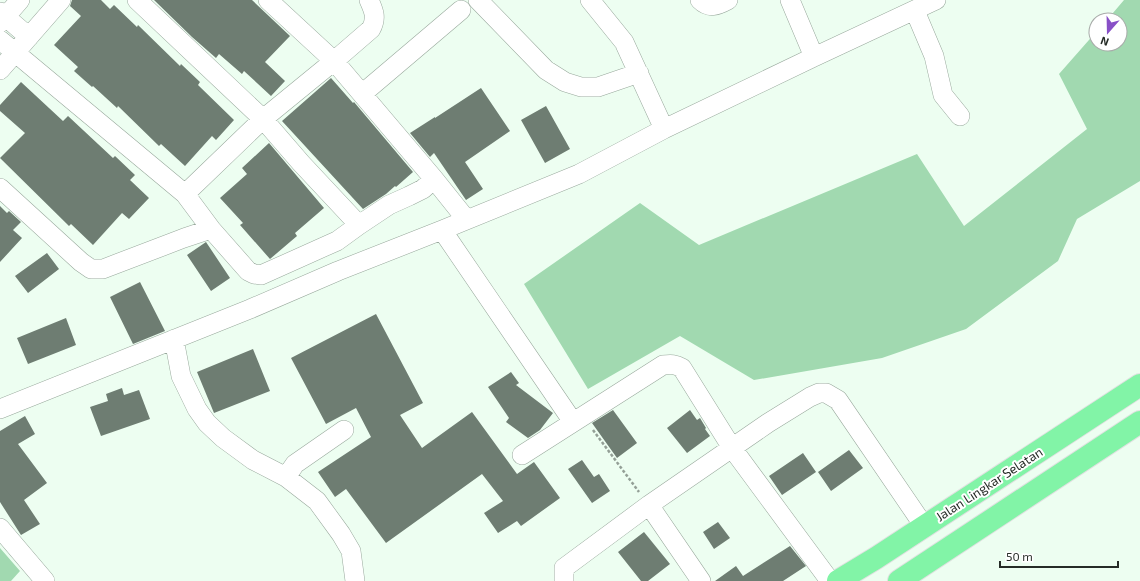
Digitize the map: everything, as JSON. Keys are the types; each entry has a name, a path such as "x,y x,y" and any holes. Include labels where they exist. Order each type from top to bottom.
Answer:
{"highway":[{"name":"Jalan Lingkar Selatan","path":"838,581 876,558 1140,385"},
{"path":"899,581 1140,422"},
{"path":"876,558 896,581"}],"street":[{"path":"20,0 2,17 29,37"},
{"path":"0,70 61,0"},
{"path":"137,0 263,119 300,163 359,225"},
{"path":"268,0 334,61 466,219"},
{"path":"185,194 263,119 371,29 375,22 374,12 369,0"},
{"path":"478,0 546,70 565,82 581,87 598,87 639,73"},
{"path":"590,0 624,42 664,129"},
{"path":"700,0 706,5 711,6 728,0"},
{"path":"790,0 814,57"},
{"path":"0,409 250,309 338,271 579,174 664,129 936,0"},
{"path":"362,94 461,10"},
{"path":"915,11 934,56 943,95 960,116"},
{"path":"0,40 185,194 211,229 248,271 254,274 261,275 337,241 389,205 422,189 434,179"},
{"path":"0,188 81,262 91,269 102,269 211,229"},
{"path":"442,230 578,419"},
{"path":"174,339 181,376 197,409 207,423 252,460 286,477 317,501 341,534 351,552 355,581"},
{"path":"522,455 663,365 673,363 682,368 732,448 830,581"},
{"path":"564,581 564,568 649,505 732,448 810,397 819,393 826,393 838,400 924,526"},
{"path":"286,477 295,464 344,430"},
{"path":"649,505 701,581"},
{"path":"0,528 45,581"}],"path":[{"path":"578,419 649,505"}],"green space":[{"path":"1124,0 1140,0 1140,181 1077,219 1058,261 966,329 882,358 754,380 680,336 588,389 524,284 640,203 699,245 917,154 964,226 1087,129 1059,74 1088,41 1088,52 1128,52 1128,12 1114,12"},
{"path":"0,548 20,571 11,581 0,581"}],"building":[{"path":"72,0 101,0 110,9 114,5 137,27 138,25 180,66 181,64 200,82 198,85 234,120 216,140 212,136 185,166 161,144 159,146 118,106 117,108 74,71 78,67 54,45 81,16 70,6"},
{"path":"154,0 252,0 290,36 265,62 285,81 271,96 244,71 242,74 219,54 216,58"},
{"path":"331,78 353,103 354,102 413,172 396,187 395,186 386,194 363,209 282,121"},
{"path":"21,82 63,121 68,116 113,158 115,156 135,175 130,180 149,198 129,219 122,213 93,245 71,224 69,226 0,158 25,133 0,111 0,105"},
{"path":"481,88 510,131 465,162 483,189 466,200 434,153 430,157 410,133"},
{"path":"546,106 570,149 545,163 521,120"},
{"path":"269,143 324,208 295,233 297,236 270,259 240,225 243,223 220,198 247,174 242,168"},
{"path":"0,206 7,213 9,211 21,222 13,230 22,238 0,262"},
{"path":"206,242 230,278 211,291 187,255"},
{"path":"47,253 59,269 28,293 15,276"},
{"path":"140,282 165,331 133,344 110,297"},
{"path":"376,314 423,403 400,415 422,448 472,412 517,474 534,462 560,498 521,526 517,521 498,533 484,513 503,501 482,474 386,543 346,489 335,497 318,472 371,437 356,408 326,424 291,358"},
{"path":"66,318 76,345 28,364 17,338"},
{"path":"253,349 270,391 214,413 197,372"},
{"path":"511,372 519,383 516,385 553,413 540,430 528,438 506,422 509,418 488,387"},
{"path":"122,388 124,395 139,390 150,419 101,436 90,407 108,401 106,394"},
{"path":"613,410 637,443 617,458 592,423"},
{"path":"690,410 697,420 700,418 710,436 687,453 667,428"},
{"path":"25,416 35,434 18,444 47,483 24,500 40,524 21,535 0,502 0,431"},
{"path":"849,450 863,468 831,491 818,472"},
{"path":"803,453 816,472 782,495 769,476"},
{"path":"582,460 594,477 599,474 610,491 592,503 568,469"},
{"path":"718,522 730,538 714,549 703,532"},
{"path":"644,532 670,564 648,581 641,581 618,552"},
{"path":"790,546 806,566 783,581 715,581 736,566 743,576"}]}
